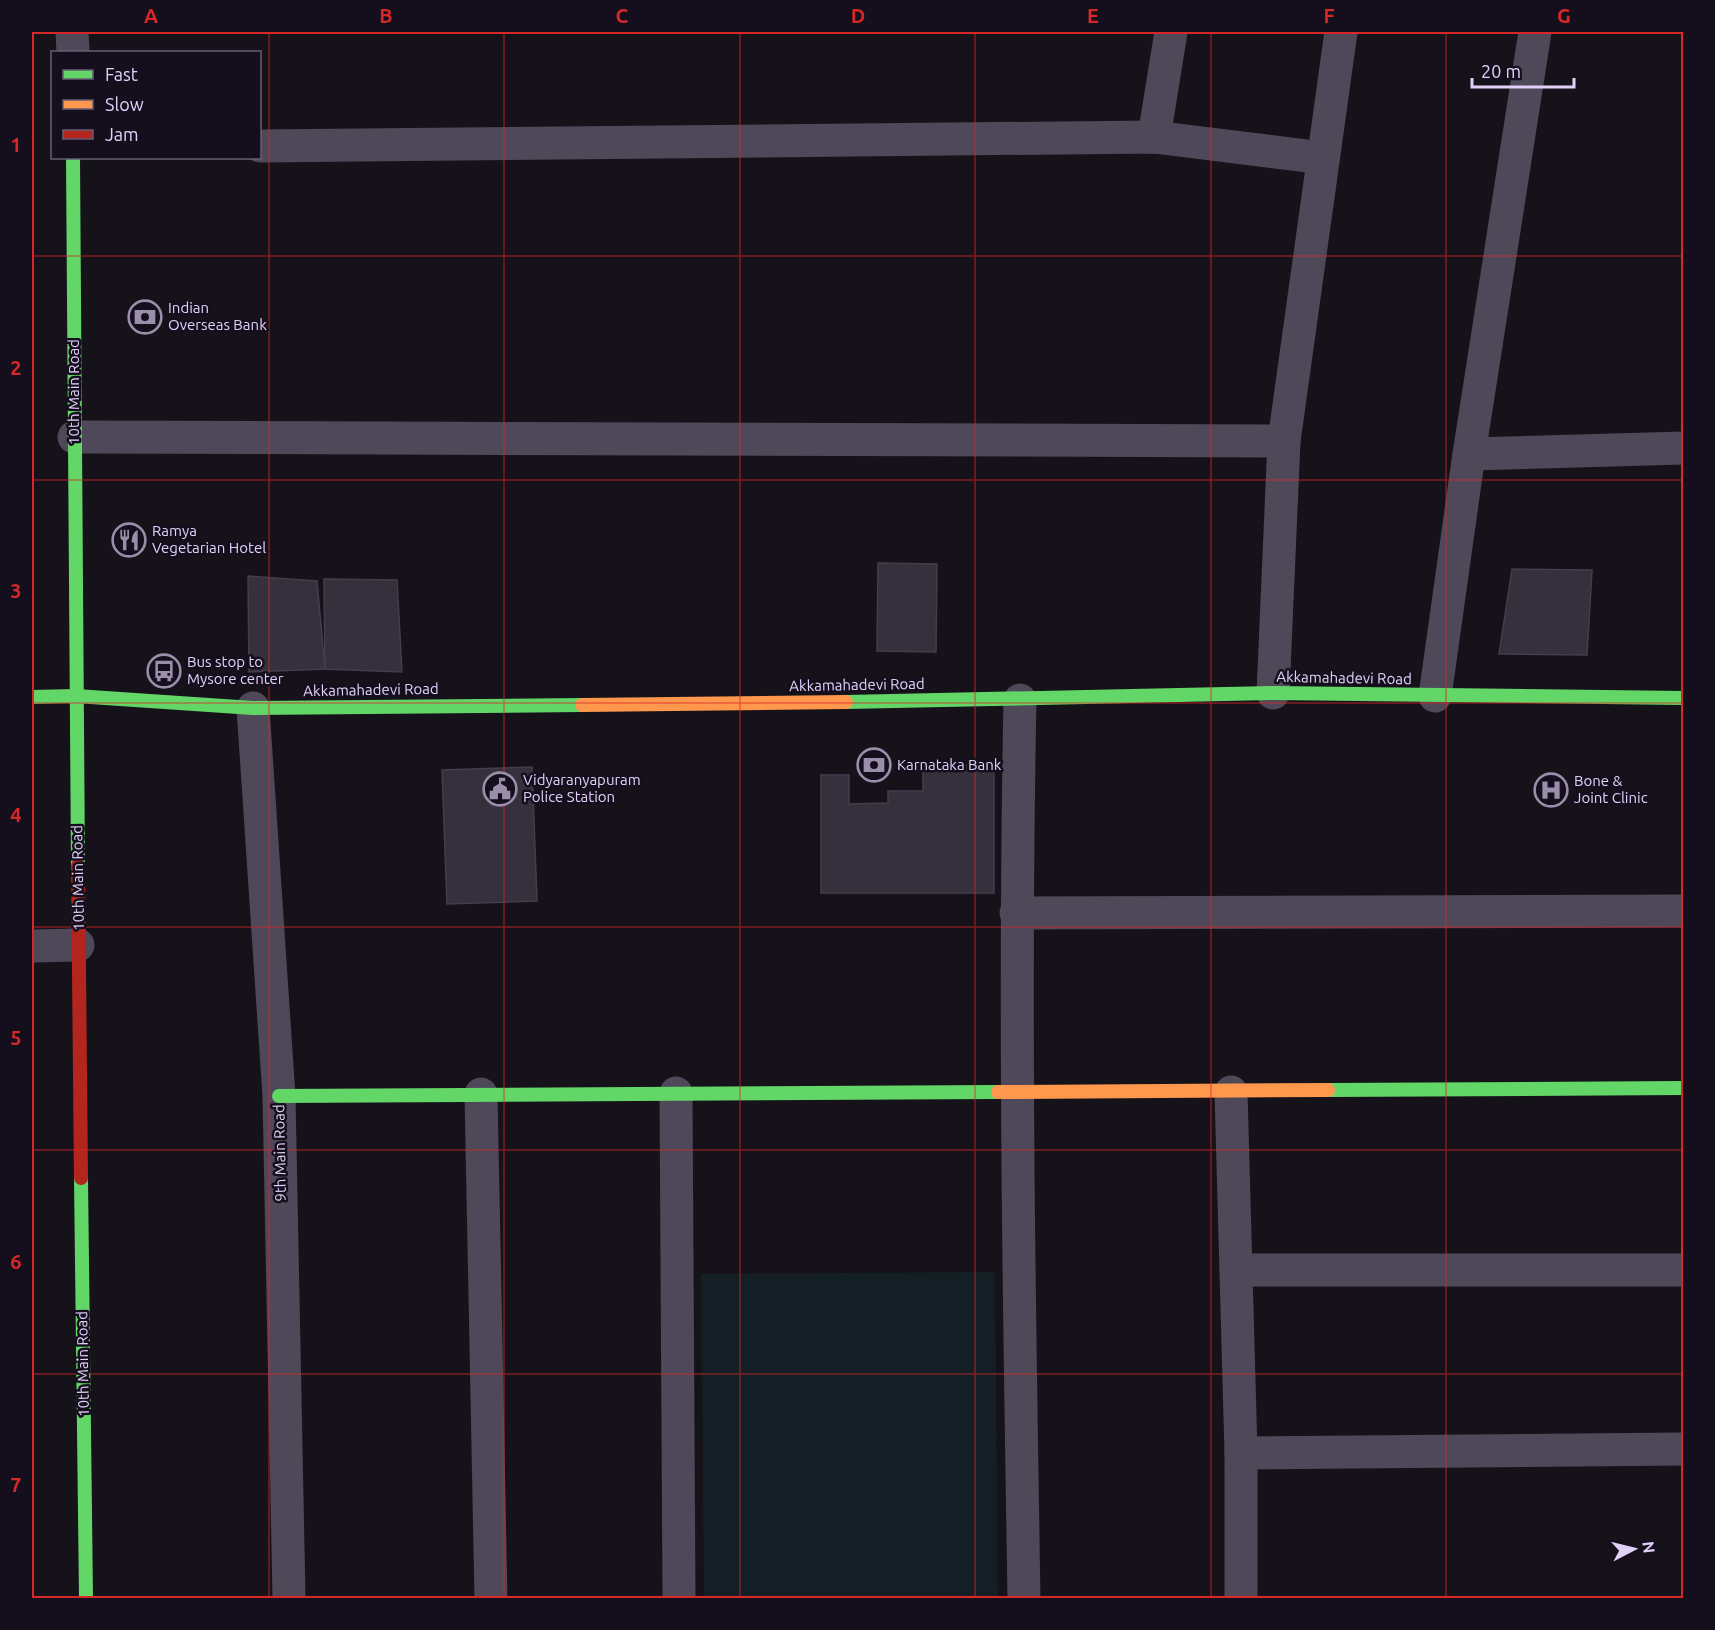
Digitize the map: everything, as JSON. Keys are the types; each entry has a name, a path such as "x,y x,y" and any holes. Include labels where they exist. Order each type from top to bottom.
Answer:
{"street":[{"path":"72,32 73,51"},
{"path":"1154,137 1171,32"},
{"path":"1273,693 1284,441 1341,32"},
{"path":"1435,696 1469,454 1535,32"},
{"path":"261,146 1154,137 1323,158"},
{"name":"10th Main Road","path":"73,159 78,945 86,1599"},
{"path":"74,437 1284,441"},
{"path":"1469,454 1683,448"},
{"name":"Akkamahadevi Road","path":"32,697 76,696 253,708 1020,700 1273,693 1683,698"},
{"path":"1020,700 1016,913 1016,1091 1024,1599"},
{"name":"9th Main Road","path":"253,708 279,1096 289,1599"},
{"path":"1016,913 1683,911"},
{"path":"32,946 78,945"},
{"path":"279,1096 1683,1088"},
{"path":"1231,1092 1241,1453 1241,1599"},
{"path":"676,1093 679,1599"},
{"path":"481,1094 491,1599"},
{"path":"1236,1270 1683,1270"},
{"path":"1241,1453 1683,1449"}],"shaded area":[{"path":"995,1272 998,1598 704,1598 701,1274"}],"building":[{"path":"878,563 937,564 936,652 877,651"},
{"path":"1512,569 1592,570 1587,655 1499,654"},
{"path":"248,576 317,581 325,669 249,672"},
{"path":"324,579 397,580 402,672 325,669"},
{"path":"923,765 994,765 994,893 821,893 821,775 849,775 849,804 888,803 888,791 923,791"},
{"path":"532,767 537,901 447,904 442,770"}],"traffic: fast":[{"path":"73,159 78,866"},
{"path":"846,702 1273,693 1684,698"},
{"path":"32,697 76,696 253,708 582,705"},
{"path":"1328,1090 1684,1088"},
{"path":"279,1096 998,1092"},
{"path":"81,1178 86,1598"}],"traffic: slow":[{"path":"582,705 846,702"},
{"path":"998,1092 1328,1090"}],"traffic: jam":[{"path":"78,866 81,1178"}],"place":[{"name":"Indian Overseas Bank","path":"145,317"},
{"name":"Ramya Vegetarian Hotel","path":"129,540"},
{"name":"Bus stop to Mysore center","path":"164,671"},
{"name":"Karnataka Bank","path":"874,765"},
{"name":"Vidyaranyapuram Police Station","path":"500,789"},
{"name":"Bone & Joint Clinic","path":"1551,790"}]}
